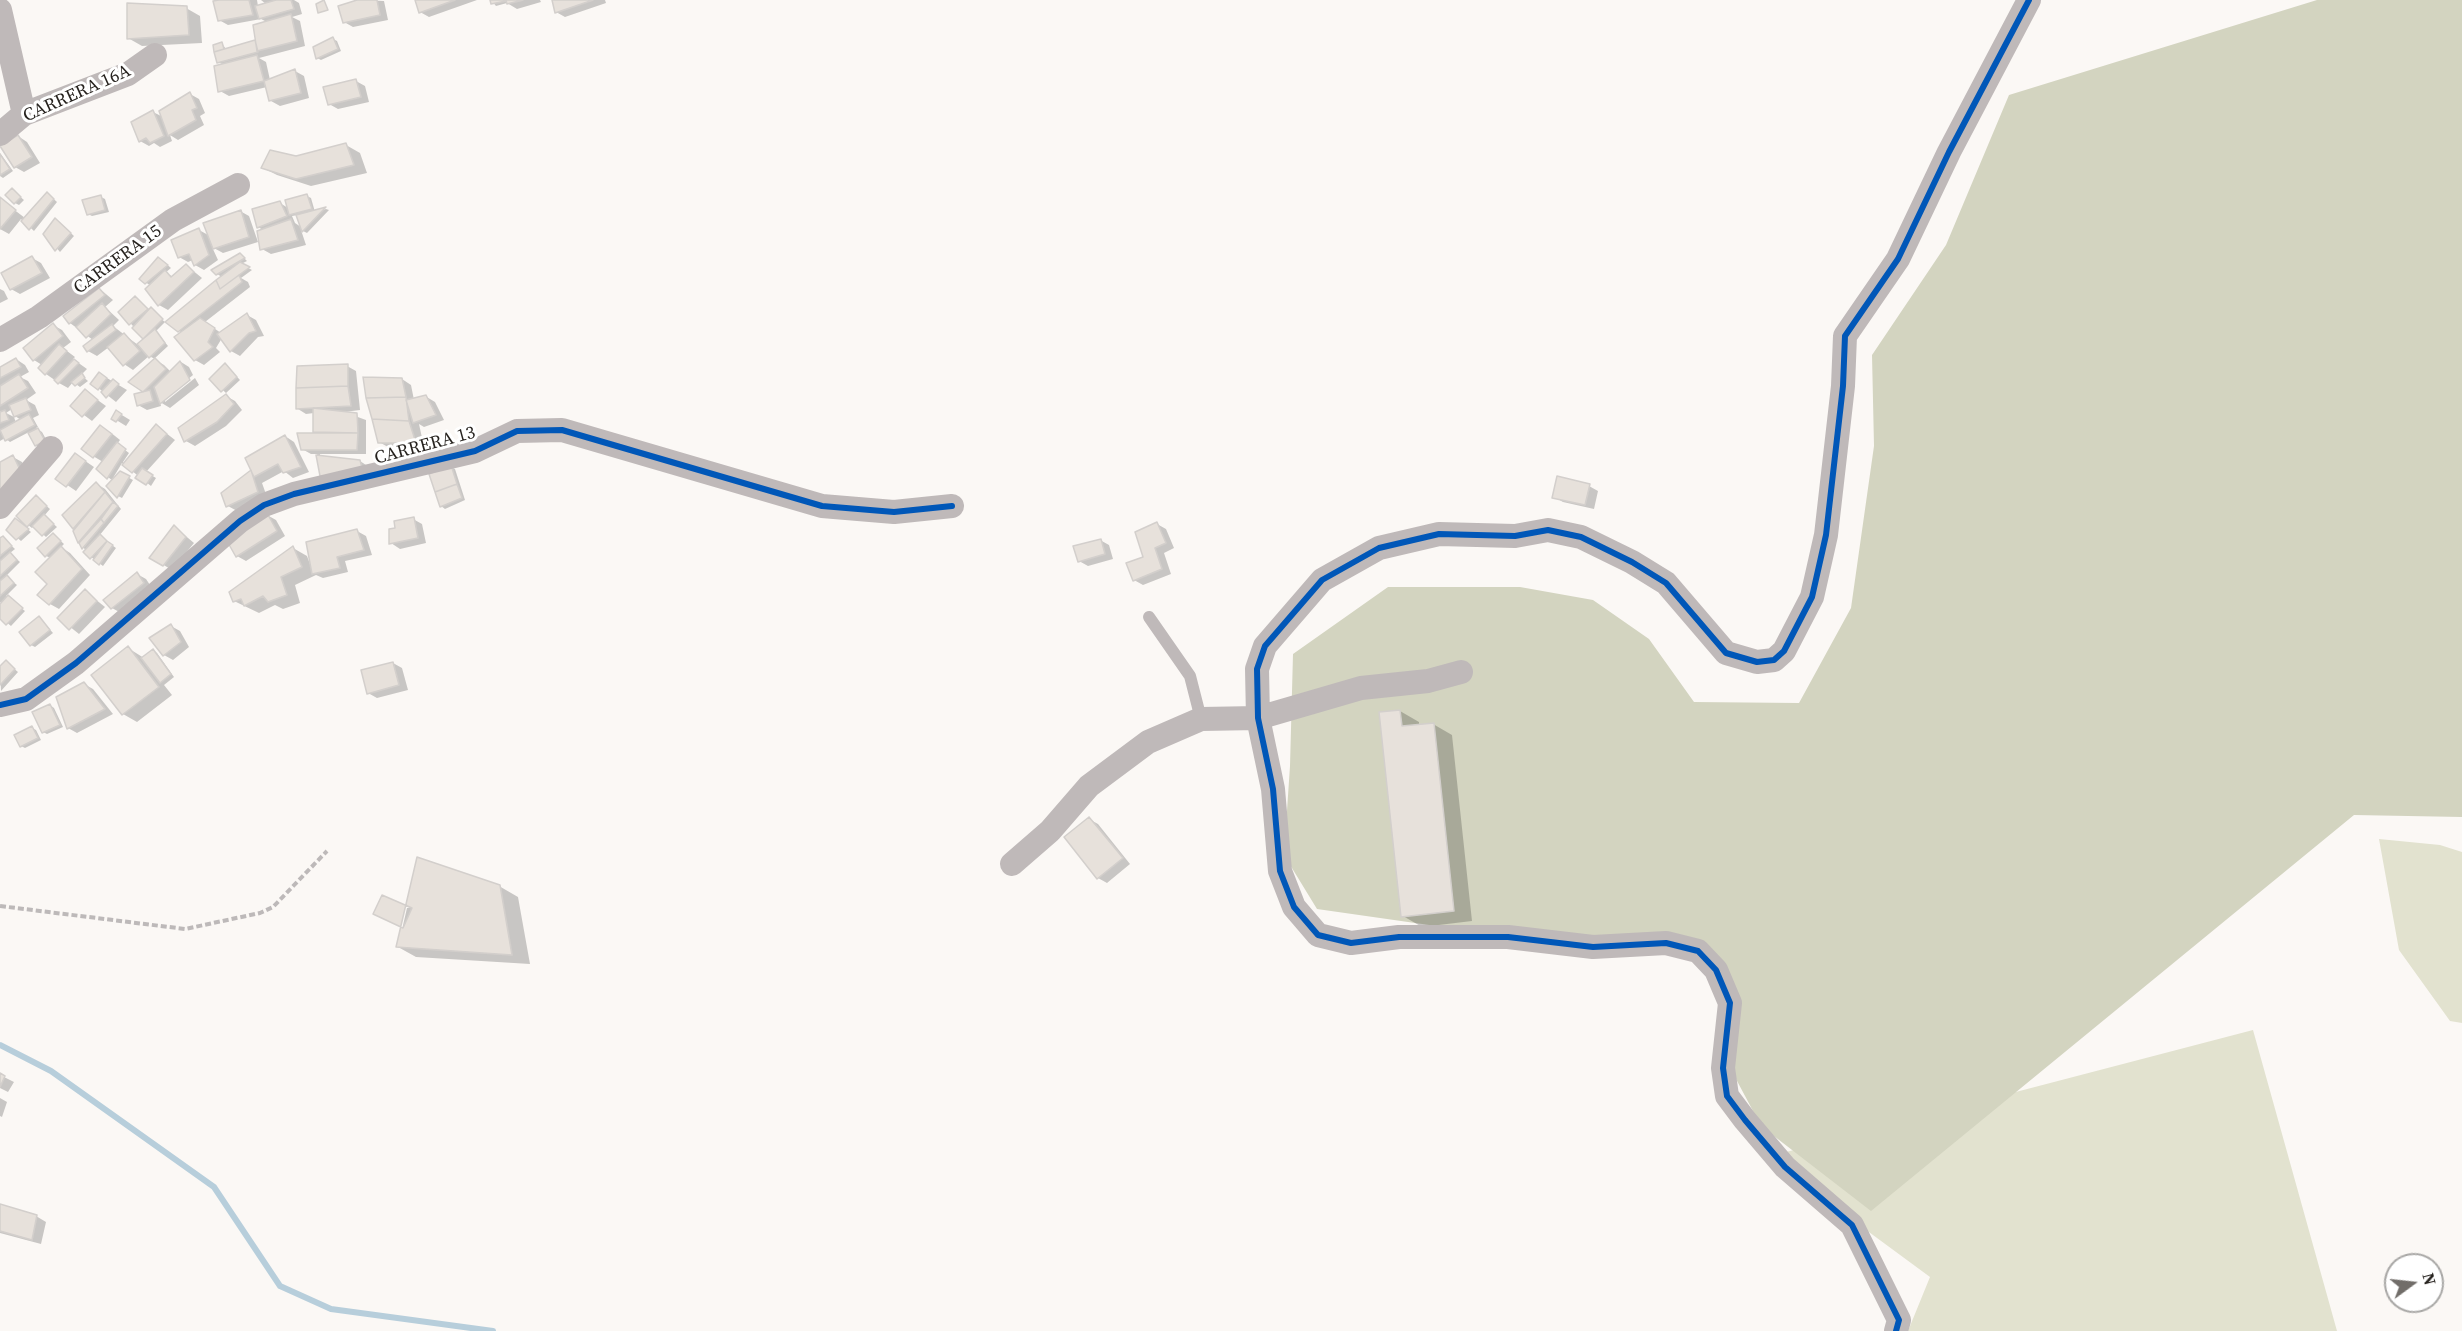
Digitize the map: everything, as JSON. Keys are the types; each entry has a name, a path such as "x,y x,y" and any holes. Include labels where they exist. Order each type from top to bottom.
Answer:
{"street":[{"path":"1896,1331 1899,1320 1852,1225 1785,1167 1727,1096 1723,1068 1730,1003 1716,970 1698,951 1666,943 1593,947 1508,937 1399,937 1351,943 1318,935 1294,907 1280,871 1273,789 1258,718 1257,669 1265,646 1322,580 1379,548 1439,534 1515,536 1548,530 1581,537 1632,562 1666,584 1726,653 1757,662 1774,660 1784,651 1812,597 1826,535 1843,386 1845,336 1898,259 1949,152 2029,0"},
{"path":"0,10 6,62 24,114"},
{"name":"CARRERA 16A","path":"0,134 24,114 128,74 155,56"},
{"name":"CARRERA 15","path":"0,340 39,317 173,220 238,185"},
{"name":"CARRERA 13","path":"0,705 26,699 76,663 240,521 264,505 294,494 475,451 517,431 562,430 822,506 894,512 952,506"},
{"path":"0,507 51,448"},
{"path":"1012,864 1050,831 1089,786 1148,742 1201,719 1258,718 1360,688 1428,681 1461,672"}],"lane":[{"path":"1149,617 1190,676 1201,719"}],"path":[{"path":"0,906 185,929 260,914 273,907 327,851"}],"green space":[{"path":"2317,0 2462,0 2462,817 2354,815 1871,1211 1761,1126 1728,1064 1724,967 1658,934 1558,940 1317,909 1284,855 1290,766 1293,654 1388,587 1520,587 1593,600 1649,639 1694,702 1799,703 1851,608 1874,446 1872,355 1946,245 2009,95"},
{"path":"2379,839 2440,845 2462,852 2462,1023 2450,1021 2399,950"},
{"path":"2253,1030 2337,1331 1908,1331 1930,1277 1767,1157"}],"building":[{"path":"249,0 253,15 218,21 213,1"},
{"path":"276,0 291,0 294,9 259,19 255,6"},
{"path":"324,0 328,10 318,13 316,4"},
{"path":"357,0 377,0 380,15 343,23 338,6"},
{"path":"415,0 455,0 419,13"},
{"path":"490,0 506,0 506,1 491,4"},
{"path":"506,0 523,0 507,4"},
{"path":"552,0 593,0 555,13"},
{"path":"127,3 187,6 189,35 127,39"},
{"path":"291,14 297,41 257,51 253,25"},
{"path":"333,37 338,49 316,59 313,47"},
{"path":"255,40 258,52 217,63 214,52"},
{"path":"222,42 224,49 214,52 213,45"},
{"path":"257,55 264,81 218,92 214,66"},
{"path":"295,69 301,93 269,101 264,81"},
{"path":"356,79 361,97 328,105 323,87"},
{"path":"190,92 197,108 192,110 196,120 168,136 159,111"},
{"path":"153,110 164,136 150,143 146,138 139,142 131,122"},
{"path":"18,135 32,157 14,168 0,146"},
{"path":"346,143 354,165 296,179 261,168 270,150 296,156"},
{"path":"0,154 10,169 0,175"},
{"path":"12,188 21,197 14,204 5,195"},
{"path":"47,192 54,199 29,230 21,221"},
{"path":"307,194 312,209 289,215 285,200"},
{"path":"101,195 105,210 87,215 82,200"},
{"path":"0,197 16,210 0,229"},
{"path":"280,201 287,216 257,228 252,209"},
{"path":"326,207 302,232 296,215"},
{"path":"241,210 249,237 213,249 203,223"},
{"path":"55,218 71,233 55,251 43,234"},
{"path":"291,219 298,240 260,250 257,231"},
{"path":"199,228 209,255 194,266 189,254 178,258 171,240"},
{"path":"240,253 245,258 216,275 211,270"},
{"path":"32,256 42,273 10,290 1,273"},
{"path":"158,257 168,265 145,284 139,279"},
{"path":"240,262 250,267 220,289 216,280"},
{"path":"186,264 194,272 158,306 145,289 165,270 171,277"},
{"path":"239,275 242,282 178,332 165,322 216,280 220,289"},
{"path":"99,288 105,295 69,324 63,316"},
{"path":"135,296 148,309 129,325 118,312"},
{"path":"102,303 111,314 86,338 76,327"},
{"path":"151,307 163,319 143,339 132,328"},
{"path":"247,313 256,331 249,333 230,352 217,334"},
{"path":"200,318 215,328 208,342 213,347 194,361 174,337"},
{"path":"53,323 63,336 33,361 23,348"},
{"path":"112,324 116,330 87,352 83,346"},
{"path":"155,329 165,343 149,358 137,344"},
{"path":"124,333 140,351 123,366 107,347"},
{"path":"59,344 67,351 45,375 38,368"},
{"path":"16,358 21,367 0,378 0,367"},
{"path":"155,358 166,369 143,392 128,382"},
{"path":"74,359 79,363 58,384 54,380"},
{"path":"180,361 190,380 160,404 154,387"},
{"path":"225,363 237,377 221,392 209,379"},
{"path":"348,364 348,386 296,388 297,366"},
{"path":"99,372 107,378 98,390 90,384"},
{"path":"82,373 85,378 75,386 71,382"},
{"path":"19,374 28,388 0,406 0,386"},
{"path":"363,377 402,378 406,397 366,398"},
{"path":"113,379 119,384 106,398 101,392"},
{"path":"348,386 351,406 296,409 296,388"},
{"path":"85,389 98,400 82,417 70,406"},
{"path":"150,390 153,401 137,406 134,394"},
{"path":"226,394 234,404 217,422 184,442 178,428"},
{"path":"426,395 436,415 413,423 406,400"},
{"path":"406,397 409,421 372,419 366,398"},
{"path":"26,398 31,410 14,417 9,405"},
{"path":"313,408 357,413 358,433 313,432"},
{"path":"5,410 9,420 0,423 0,412"},
{"path":"116,410 122,414 116,422 111,419"},
{"path":"29,414 35,425 5,441 0,430"},
{"path":"372,419 409,421 416,443 378,443"},
{"path":"156,424 167,434 132,473 122,465"},
{"path":"100,425 112,434 93,458 81,449"},
{"path":"38,428 45,441 35,446 28,433"},
{"path":"297,433 358,433 357,450 301,450"},
{"path":"285,435 301,467 283,473 278,464 254,477 245,458"},
{"path":"117,442 126,449 107,479 96,469"},
{"path":"75,453 86,461 66,487 55,479"},
{"path":"13,455 21,472 0,492 0,462"},
{"path":"316,455 360,460 364,477 320,476"},
{"path":"451,465 457,484 435,492 429,474"},
{"path":"142,468 153,475 146,485 135,478"},
{"path":"251,470 258,492 226,507 221,493"},
{"path":"120,471 130,476 117,498 106,486"},
{"path":"1557,476 1590,484 1585,505 1552,498"},
{"path":"96,482 105,492 73,529 62,515"},
{"path":"457,484 462,498 440,507 435,492"},
{"path":"105,492 113,502 78,543 73,531"},
{"path":"36,495 47,506 27,527 16,516"},
{"path":"113,502 118,506 104,523 101,519"},
{"path":"267,513 277,531 236,557 227,541"},
{"path":"44,514 54,524 42,536 32,526"},
{"path":"414,517 418,538 389,544 389,529 395,528 394,521"},
{"path":"15,518 29,529 16,540 6,530"},
{"path":"101,519 104,523 82,549 79,543"},
{"path":"1157,522 1166,543 1155,548 1162,569 1133,581 1126,563 1143,557 1135,532"},
{"path":"174,525 186,537 163,566 149,558"},
{"path":"357,529 364,550 337,557 340,568 312,574 306,542"},
{"path":"53,533 61,541 45,557 37,548"},
{"path":"100,534 107,541 90,559 83,552"},
{"path":"3,536 12,546 0,556 0,538"},
{"path":"1101,539 1105,554 1078,562 1073,546"},
{"path":"107,541 113,545 99,565 93,560"},
{"path":"61,546 82,569 49,605 37,595 47,584 35,572"},
{"path":"293,546 302,567 281,577 287,595 268,602 263,596 244,606 241,599 233,602 229,592"},
{"path":"10,552 17,560 0,576 0,561"},
{"path":"137,572 144,583 111,609 103,600"},
{"path":"7,575 14,583 0,596 0,581"},
{"path":"85,589 97,601 69,630 57,618"},
{"path":"8,595 23,608 6,625 0,619 0,604"},
{"path":"39,616 50,630 30,646 19,632"},
{"path":"171,624 181,642 163,656 149,638"},
{"path":"128,646 159,687 122,715 91,675"},
{"path":"153,649 171,674 160,683 141,658"},
{"path":"6,660 15,669 0,685 0,666"},
{"path":"393,662 399,685 367,694 361,670"},
{"path":"84,682 105,709 67,729 56,697"},
{"path":"50,704 60,725 42,733 32,712"},
{"path":"1400,710 1402,726 1434,723 1454,911 1401,917 1379,712"},
{"path":"32,726 38,738 20,747 14,735"},
{"path":"1089,817 1123,858 1097,879 1064,837"},
{"path":"417,857 500,885 512,955 396,947"},
{"path":"382,895 412,908 403,928 373,914"},
{"path":"0,1073 5,1076 0,1087"},
{"path":"0,1204 37,1215 32,1240 0,1231"}],"waterway":[{"path":"0,1045 51,1071 214,1187 280,1286 331,1309 493,1331"}],"cycle path":[{"path":"1896,1331 1899,1320 1852,1225 1785,1167 1727,1096 1723,1068 1730,1003 1716,970 1698,951 1666,943 1593,947 1508,937 1399,937 1351,943 1318,935 1294,907 1280,871 1273,789 1258,718 1257,669 1265,646 1322,580 1379,548 1439,534 1515,536 1548,530 1581,537 1632,562 1666,583 1726,653 1757,662 1774,660 1784,651 1812,597 1826,535 1843,386 1845,336 1898,259 1949,152 2029,0"},
{"path":"0,705 26,699 76,663 240,521 264,505 294,494 475,451 517,431 562,430 822,506 894,512 952,506"}]}
